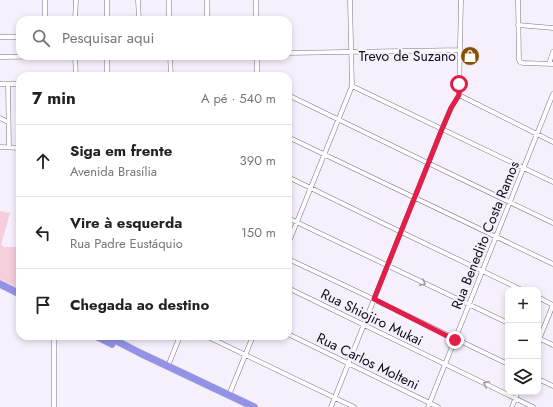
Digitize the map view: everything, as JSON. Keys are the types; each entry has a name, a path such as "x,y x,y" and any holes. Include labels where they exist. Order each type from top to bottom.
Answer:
{"highway":[{"path":"0,284 16,292"},
{"path":"0,289 16,297"},
{"path":"111,340 119,347 242,407"},
{"path":"113,340 254,407"},
{"path":"119,347 140,353"}],"street":[{"path":"45,0 45,16"},
{"path":"76,0 76,16"},
{"path":"107,0 107,16"},
{"path":"138,0 139,16"},
{"path":"169,0 169,16"},
{"path":"207,0 207,16"},
{"path":"256,0 256,16"},
{"path":"292,234 352,86 350,0"},
{"path":"331,407 428,163 451,108 459,95 461,0"},
{"path":"518,0 518,57 520,62 551,64 553,52"},
{"path":"518,26 553,28"},
{"path":"0,37 16,37"},
{"path":"292,53 460,50"},
{"path":"0,57 16,57"},
{"path":"76,60 76,72"},
{"path":"107,60 107,72"},
{"path":"170,60 170,72"},
{"path":"257,60 257,72"},
{"path":"0,84 16,84"},
{"path":"8,84 10,148"},
{"path":"352,86 553,182"},
{"name":"Rua Benedito Costa Ramos","path":"429,405 552,100 553,94"},
{"path":"459,95 553,142"},
{"path":"292,97 553,223"},
{"path":"0,118 8,122"},
{"path":"292,139 553,264"},
{"path":"0,147 16,148"},
{"path":"292,179 516,287"},
{"path":"292,220 506,323"},
{"path":"292,261 505,363"},
{"name":"Rua Shiojiro Mukai","path":"292,290 533,407"},
{"path":"541,299 553,305 541,332"},
{"name":"Rua Carlos Molteni","path":"292,336 429,405 438,407"},
{"path":"54,340 54,407"},
{"path":"168,366 178,340"},
{"path":"214,340 354,407"},
{"path":"229,395 252,340"},
{"path":"541,340 553,345"},
{"path":"541,380 553,386"},
{"path":"512,407 516,395"}],"shaded area":[{"path":"0,211 10,213 1,245 4,247 16,247 16,287 0,279"}],"place":[{"name":"Trevo de Suzano","path":"470,56"}],"route":[{"path":"455,340 374,299 442,129 451,108 459,95 459,84"}]}
